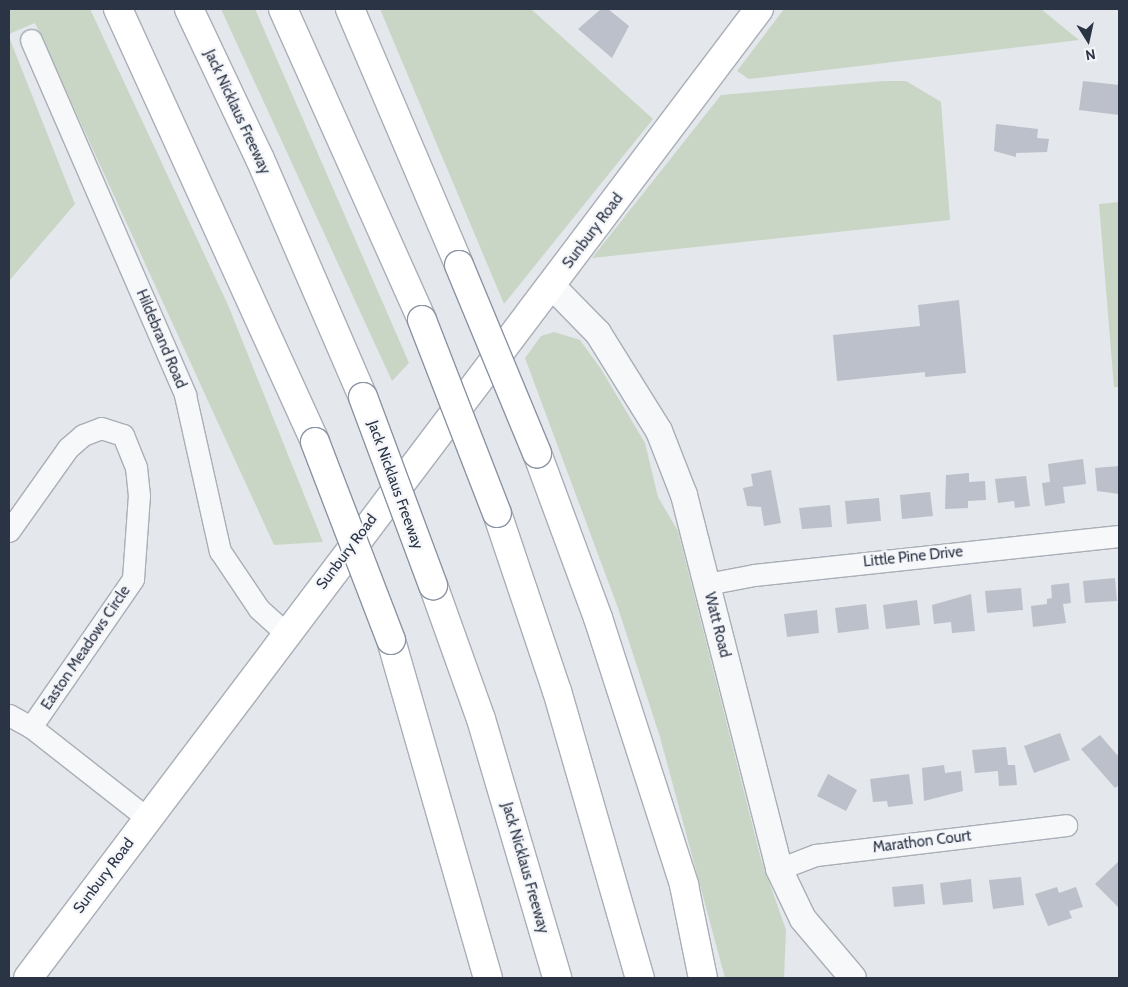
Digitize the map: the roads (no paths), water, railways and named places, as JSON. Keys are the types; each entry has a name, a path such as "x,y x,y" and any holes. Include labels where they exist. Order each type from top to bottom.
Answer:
{"main road":[{"path":"118,9 315,442 391,640 488,978"},
{"name":"Jack Nicklaus Freeway","path":"189,9 260,159 362,397 481,719 557,978"},
{"path":"283,9 422,320 496,513 557,691 640,978"},
{"path":"350,9 537,453 598,618 684,885 704,978"},
{"name":"Sunbury Road","path":"28,978 286,633 759,9"}],"street":[{"name":"Hildebrand Road","path":"31,40 185,395 220,551 259,609 286,633"},
{"name":"Watt Road","path":"551,285 598,333 659,431 684,495 779,869 803,919 853,978"},
{"name":"Easton Meadows Circle","path":"9,531 68,448 83,435 100,428 123,435 136,466 139,495 133,578 31,728"},
{"name":"Little Pine Drive","path":"707,584 754,575 1119,536"},
{"path":"9,715 31,728 147,818"},
{"name":"Marathon Court","path":"779,869 816,855 1066,825"}]}
